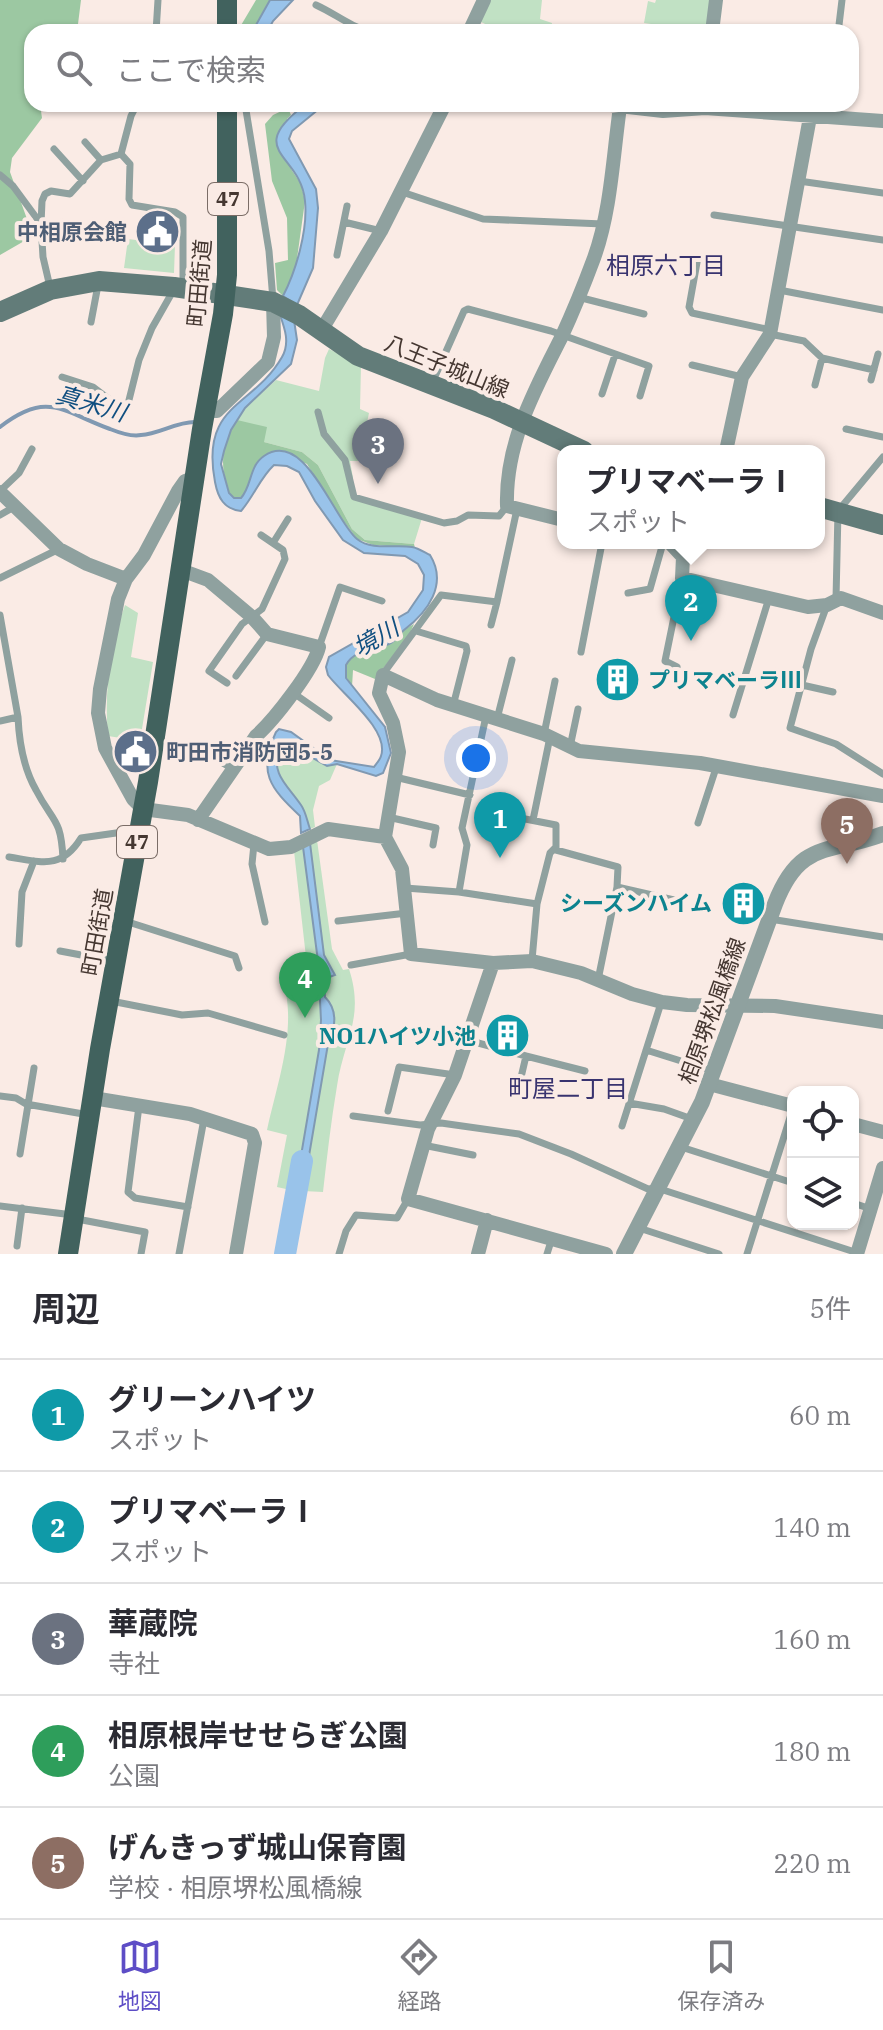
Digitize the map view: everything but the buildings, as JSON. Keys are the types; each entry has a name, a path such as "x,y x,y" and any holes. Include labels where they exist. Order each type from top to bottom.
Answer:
{"main road":[{"path":"227,0 227,24"},
{"name":"町田街道","path":"68,1254 226,294 226,112"},
{"path":"0,312 50,290 99,281 178,288 276,303"},
{"name":"八王子城山線","path":"276,303 299,315 358,356 520,421 571,445"},
{"path":"828,509 883,525"}],"street":[{"path":"473,24 484,0"},
{"path":"713,24 716,0"},
{"path":"321,331 381,231 441,112"},
{"path":"557,518 512,507 509,480 520,421 562,335 594,257 603,224 619,112"},
{"path":"762,112 883,121"},
{"path":"727,445 742,377 770,332 810,117"},
{"path":"204,419 217,411 268,362 274,337 276,303"},
{"path":"196,477 185,481 178,491 144,555 126,579 118,599 107,645 98,713 105,748 133,799 143,809 185,814 269,849 294,846 318,833 336,829 385,837"},
{"path":"0,491 59,549 126,579"},
{"path":"676,549 683,557 682,578 808,607 847,599 883,613"},
{"path":"181,570 208,580 252,617 267,634 319,647 315,661 256,736 198,820"},
{"path":"883,796 717,765 570,747 547,735 453,706 383,675 379,693 393,723 399,752 385,837 402,869 411,954 493,963 532,961 565,968 662,1002 775,1006 883,1022"},
{"name":"相原堺松風橋線","path":"624,1254 694,1120 781,888 806,859 835,845 882,835"},
{"path":"493,963 455,1075 423,1145 408,1199 606,1254"},
{"path":"712,1078 787,1105"},
{"path":"92,1106 139,1106 177,1111 249,1133 255,1139 236,1254"},
{"path":"859,1126 883,1132"},
{"path":"857,1253 882,1175"},
{"path":"478,1254 487,1220"}],"lane":[{"path":"156,24 158,0"},
{"path":"839,24 842,0"},
{"path":"316,5 347,24"},
{"path":"121,154 133,112"},
{"path":"246,112 276,303"},
{"path":"85,142 101,160"},
{"path":"54,149 83,181"},
{"path":"50,290 43,257 41,224 45,194 51,191 70,194 101,160 121,154"},
{"path":"62,377 93,387 118,406 128,404 139,360 152,328 178,288 183,217 175,212 132,205 129,199 130,164 121,154"},
{"path":"0,175 13,186 41,224"},
{"path":"799,181 883,193"},
{"path":"400,192 483,219 603,224"},
{"path":"337,255 347,206"},
{"path":"714,215 883,240"},
{"path":"344,222 381,231"},
{"path":"698,257 689,307 692,313 804,341 822,358 874,370"},
{"path":"91,322 99,281"},
{"path":"778,289 883,310"},
{"path":"578,297 644,314"},
{"path":"431,385 464,311 468,309 562,335 649,366 640,396"},
{"path":"871,380 878,354"},
{"path":"602,394 615,355"},
{"path":"815,385 822,358"},
{"path":"692,365 742,377"},
{"path":"318,412 324,434 345,460 354,497 444,523 468,515 499,516 512,507"},
{"path":"846,429 883,437"},
{"path":"0,491 19,473 32,449"},
{"path":"883,457 828,509 831,602 802,685 791,729 836,744 883,774"},
{"path":"0,515 14,507"},
{"path":"491,625 512,507"},
{"path":"273,543 288,519"},
{"path":"203,678 242,624 262,609 285,559 283,550 261,535"},
{"path":"0,578 59,549"},
{"path":"581,652 601,549"},
{"path":"628,593 650,589 661,549"},
{"path":"677,667 665,661 682,578"},
{"path":"319,647 340,587 382,601"},
{"path":"383,675 443,594 497,602"},
{"path":"733,715 769,598"},
{"path":"0,615 18,717 18,736 35,789 61,832 63,859"},
{"path":"416,631 466,646 453,706"},
{"path":"236,676 267,634"},
{"path":"459,892 467,845 462,828 492,718 512,660"},
{"path":"209,671 227,683"},
{"path":"533,820 555,681"},
{"path":"802,685 833,692"},
{"path":"292,692 329,718"},
{"path":"570,747 578,709"},
{"path":"0,721 18,717"},
{"path":"217,747 211,756 233,769"},
{"path":"698,823 717,765"},
{"path":"395,777 470,795"},
{"path":"505,815 557,827 555,848 550,853 537,904 532,961"},
{"path":"388,817 436,828 433,845"},
{"path":"9,857 34,861 63,859 72,854 81,838 139,830"},
{"path":"254,844 252,864 265,922"},
{"path":"555,848 618,867 617,887 598,980"},
{"path":"19,944 22,892 34,861"},
{"path":"617,887 674,900"},
{"path":"405,888 459,892 537,904"},
{"path":"338,921 407,913"},
{"path":"770,919 883,937"},
{"path":"123,920 235,956 239,968"},
{"path":"60,951 116,961"},
{"path":"351,965 411,954"},
{"path":"109,1001 182,1015 208,1013 284,1035"},
{"path":"622,1126 662,1002"},
{"path":"467,1040 585,1071"},
{"path":"646,1050 712,1078"},
{"path":"519,1086 526,1056"},
{"path":"388,1111 399,1067 455,1075"},
{"path":"20,1154 34,1068"},
{"path":"0,1096 16,1098 26,1104 92,1106"},
{"path":"629,1103 664,1109 694,1120"},
{"path":"139,1106 128,1192 135,1198 188,1207"},
{"path":"353,1116 503,1131 533,1138 648,1189 657,1188 857,1253"},
{"path":"179,1254 204,1119"},
{"path":"747,1254 787,1127"},
{"path":"423,1145 473,1155"},
{"path":"680,1146 787,1181"},
{"path":"339,1254 351,1219 356,1215 397,1218 408,1199"},
{"path":"859,1205 871,1209"},
{"path":"0,1206 75,1217 145,1232 141,1254"},
{"path":"17,1246 22,1208"},
{"path":"637,1228 719,1254"},
{"path":"547,1254 552,1238"}],"green space":[{"path":"0,0 81,0 78,24 24,24 24,112 41,112 42,118 12,158 10,172 31,230 26,240 0,255"},
{"path":"256,0 270,0 256,24 242,24"},
{"path":"490,0 542,0 540,19 552,23 485,24 481,22"},
{"path":"656,0 709,0 708,24 644,23 648,1 655,3"},
{"path":"290,112 291,115 287,119 291,169 301,184 305,201 295,273 283,296 277,290 275,263 288,260 287,218 272,181 265,124 273,115"},
{"path":"128,239 175,245 174,273 124,268"},
{"path":"329,349 361,365 360,409 369,413 359,461 350,461 352,496 422,518 414,544 365,540 352,529 318,465 302,452 264,442 237,420 245,408 276,380 319,391"},
{"path":"237,420 267,427 264,442 302,452 318,465 352,529 365,540 414,544 415,548 373,545 357,539 307,464 276,451 256,466 240,499 233,497 227,488 223,457 229,434"},
{"path":"125,605 138,613 131,657 153,662 140,741 108,736 109,669"},
{"path":"414,624 375,679 353,670 352,687 346,673 349,658 394,642 400,632"},
{"path":"286,743 324,763 337,764 330,780 319,786 313,810 315,827 310,829 303,808 286,785 277,765 278,747"},
{"path":"317,840 332,949 343,970 349,969 355,1001 352,1028 337,1086 323,1192 303,1191 334,1020 332,1008 325,997 324,978 335,975 324,955 310,843"},
{"path":"303,847 318,961 321,1020 319,1050 295,1191 277,1187 287,1135 267,1130 288,1031 286,991 280,972 307,966 294,851"}],"water":[{"path":"270,0 293,0 271,24 256,24"},
{"path":"296,112 315,112 292,131 289,139 316,189 318,208 313,268 297,305 283,296 300,250 305,225 305,201 301,185 277,143 278,133"},
{"path":"280,315 294,320 297,340 291,364 245,408 231,430 221,464 229,493 234,498 241,498 256,465 264,456 279,451 293,454 317,480 357,539 370,545 419,549 430,555 437,576 433,597 413,623 391,643 360,653 346,665 346,678 385,727 391,753 383,773 376,776 337,764 327,766 303,748 286,743 278,748 279,773 303,808 310,829 301,833 300,816 274,788 267,769 270,746 276,732 279,729 291,732 330,760 374,767 381,756 382,746 378,735 363,713 328,675 326,667 329,657 408,612 423,590 424,575 418,564 405,556 364,553 343,540 299,472 287,466 274,465 241,511 230,508 220,498 212,456 215,436 232,409 270,374 282,357 286,341"},
{"path":"310,843 324,955 335,975 324,979 325,997 332,1008 334,1020 303,1191 295,1191 319,1050 321,1020 318,961 303,847"}],"waterway":[{"name":"真米川","path":"0,427 31,409 44,407 67,411 133,435 196,422"},
{"name":"境川","path":"285,1254 302,1161"}],"place":[{"name":"中相原会館","path":"158,232"},
{"name":"華蔵院","path":"378,484"},
{"name":"プリマベーラⅠ","path":"691,641"},
{"name":"プリマベーラⅢ","path":"617,680"},
{"name":"町田市消防団5-5","path":"135,752"},
{"name":"グリーンハイツ","path":"500,858"},
{"name":"げんきっず城山保育園","path":"847,864"},
{"name":"シーズンハイム","path":"743,903"},
{"name":"相原根岸せせらぎ公園","path":"305,1018"},
{"name":"NO1ハイツ小池","path":"507,1036"}],"district":[{"name":"相原六丁目","path":"666,266"},
{"name":"町屋二丁目","path":"568,1089"}]}
